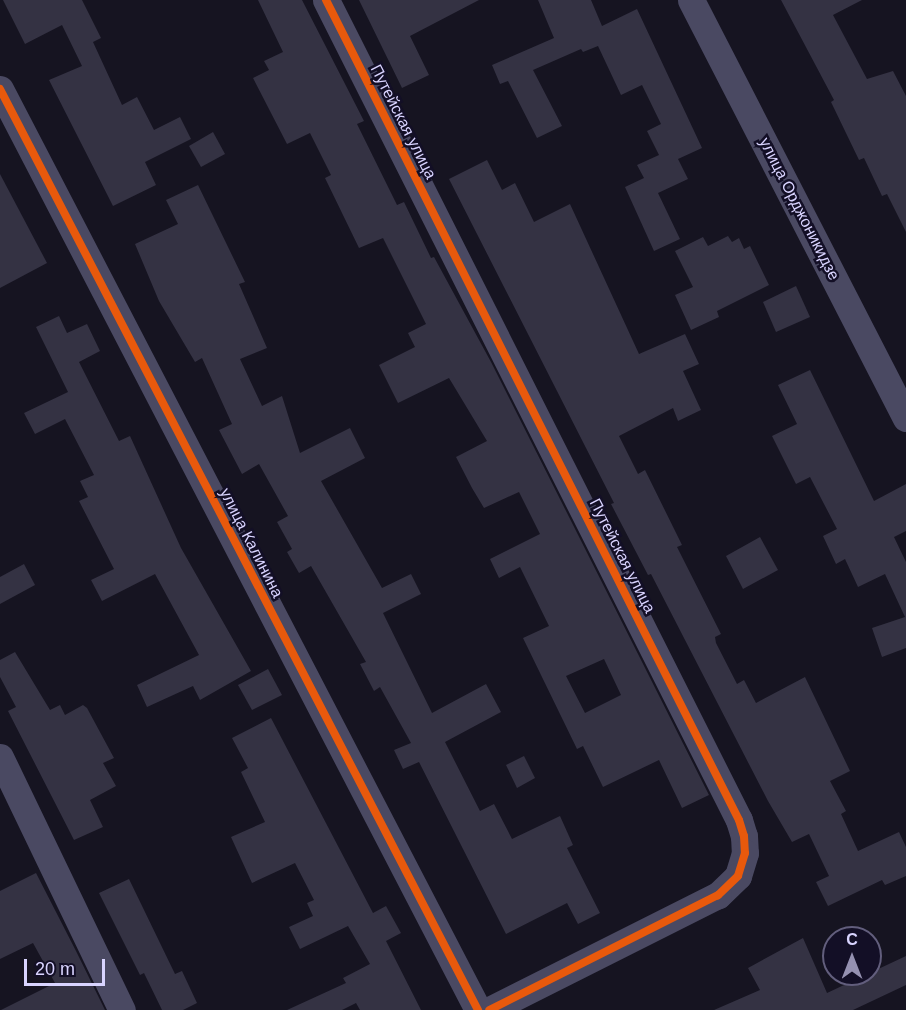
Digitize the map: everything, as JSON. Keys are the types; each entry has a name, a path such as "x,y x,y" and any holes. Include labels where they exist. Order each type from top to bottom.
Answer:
{"street":[{"name":"Путейская улица","path":"326,0 740,820 744,837 745,853 738,876 718,896 489,1010"},
{"name":"улица Орджоникидзе","path":"691,0 906,418"},
{"name":"улица Калинина","path":"0,89 478,1010"},
{"path":"0,757 122,1010"}],"building":[{"path":"3,0 82,0 101,38 93,42 122,105 137,97 154,130 180,117 191,139 145,162 156,185 113,206 49,80 82,66 62,25 25,44"},
{"path":"258,0 302,0 364,121 357,124 397,205 404,202 431,258 434,257 491,362 709,795 682,808 659,760 603,787 583,746 577,749 523,638 549,626 520,567 499,578 490,559 540,534 519,492 484,508 472,488 456,457 487,441 449,378 398,403 379,365 415,347 408,333 426,324 383,238 359,248 325,178 331,175 310,133 287,144 253,78 269,70 264,61 283,52","holes":["604,659 621,695 585,713 566,676"]},
{"path":"359,0 479,0 410,36 429,75 402,88"},
{"path":"538,0 591,0 602,26 637,9 702,148 678,159 688,179 658,193 680,239 654,251 625,187 644,178 637,165 659,155 647,131 661,124 642,85 621,95 598,46 583,52 581,49 533,70 562,126 537,138 508,81 500,84 492,65 554,38"},
{"path":"781,0 862,0 833,15 867,79 893,71 906,96 906,232 887,194 882,196 864,158 859,160 831,102 834,100"},
{"path":"213,132 225,154 201,167 189,146"},
{"path":"487,160 502,190 515,183 534,222 570,204 639,354 685,334 699,364 683,371 701,410 678,421 673,408 619,436 638,474 645,470 682,545 677,547 721,634 715,637 716,643 737,684 744,680 756,703 805,677 850,771 830,781 846,811 841,814 858,851 899,832 906,847 906,876 885,885 882,880 828,906 816,882 829,876 809,834 792,842 768,801 651,574 648,575 611,504 614,503 449,179"},
{"path":"0,174 47,263 0,288"},
{"path":"198,185 245,282 239,284 267,348 240,359 262,406 282,396 300,453 350,428 365,458 321,481 382,588 411,574 421,594 383,613 432,713 486,684 501,712 445,742 480,811 494,804 512,839 560,816 573,845 567,848 600,913 578,924 567,903 506,934 419,762 403,769 394,750 411,743 380,687 374,691 360,664 366,662 311,566 299,573 287,552 292,549 277,522 288,516 259,464 242,474 219,430 232,424 202,358 195,362 159,301 135,244 178,224 166,200"},
{"path":"728,236 732,242 739,238 744,249 750,246 769,285 717,311 719,317 691,330 675,295 693,287 675,251 703,237 708,246"},
{"path":"796,286 810,317 776,332 763,302"},
{"path":"59,316 67,333 87,324 100,351 79,362 119,441 130,436 181,548 251,671 200,700 193,686 147,707 137,685 199,655 155,574 102,601 91,580 114,569 79,501 88,497 80,481 94,475 65,419 35,434 24,413 68,392 36,327"},
{"path":"810,370 874,501 906,484 906,531 894,537 906,562 906,648 882,657 872,628 905,617 885,574 858,587 845,559 836,564 823,536 837,529 810,477 796,484 772,436 797,424 778,385"},
{"path":"760,537 778,570 743,589 726,556"},
{"path":"24,564 35,585 0,604 0,577"},
{"path":"15,652 50,710 60,705 65,715 83,705 87,708 114,758 103,763 116,786 90,800 103,827 74,840 8,711 16,707 0,677 0,660"},
{"path":"268,669 282,695 252,710 238,685"},
{"path":"271,718 373,913 386,906 401,933 386,941 421,1010 360,1010 356,1003 342,1010 287,1010 346,983 343,978 370,964 348,926 300,949 289,927 313,916 307,903 314,900 295,863 252,883 231,837 265,822 241,772 248,768 232,738"},
{"path":"524,756 535,778 517,788 506,765"},
{"path":"36,873 105,1010 1,1010 55,983 33,943 0,959 0,891"},
{"path":"129,879 175,974 182,971 197,1003 183,1010 162,1010 144,973 140,975 99,893"},
{"path":"803,938 827,993 842,986 882,986 882,967 906,956 906,985 853,1010 714,1010 760,990 748,968"}],"cycle path":[{"path":"326,0 739,820 744,836 745,853 738,876 718,895 489,1010"},
{"path":"0,89 478,1010"}]}
